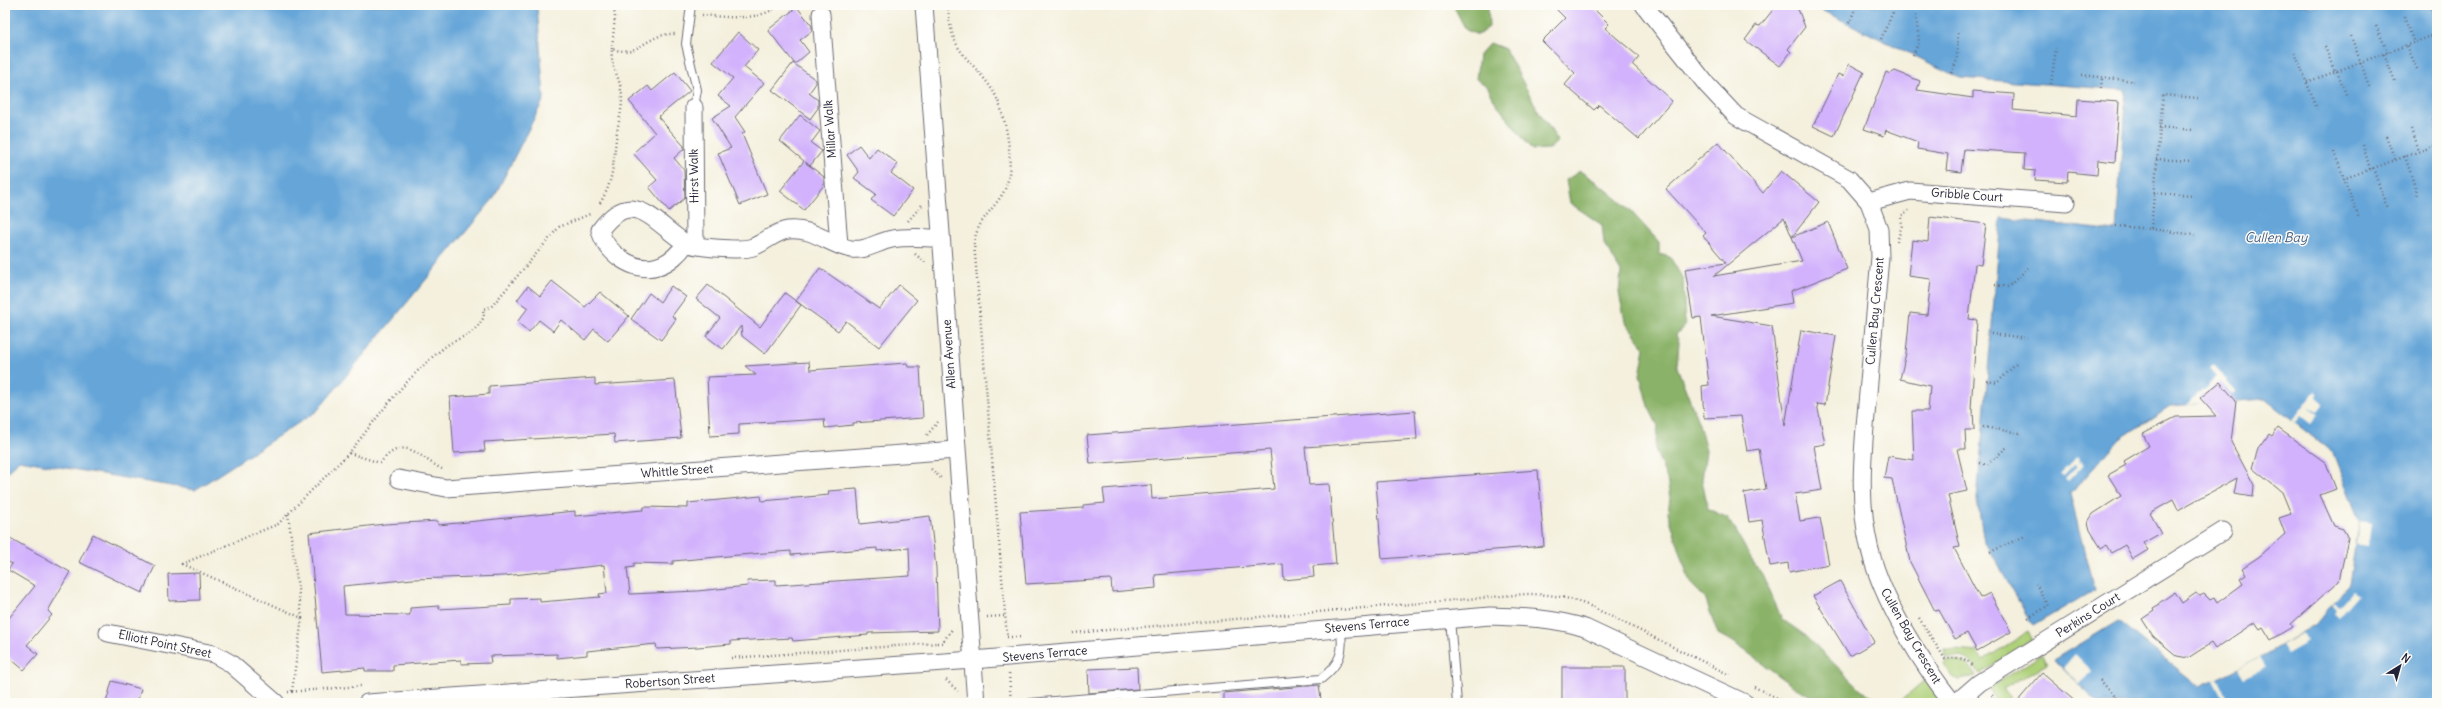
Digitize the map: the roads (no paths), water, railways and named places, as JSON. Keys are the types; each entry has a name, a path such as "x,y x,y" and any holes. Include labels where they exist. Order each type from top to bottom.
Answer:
{"street":[{"name":"Allen Avenue","path":"924,5 940,238 976,703"},
{"name":"Cullen Bay Crescent","path":"1644,5 1707,85 1736,116 1849,179 1869,202 1879,229 1880,257 1862,464 1863,508 1873,561 1888,598 1926,664 1953,703"},
{"name":"Millar Walk","path":"821,14 839,245"},
{"name":"Hirst Walk","path":"691,244 694,108"},
{"name":"Gribble Court","path":"1869,202 1910,191 2066,203"},
{"path":"691,244 674,257 658,266 634,265 614,254 603,241 600,230 609,219 623,210 635,209 655,217 691,244 746,249 758,245 776,233 797,229 818,234 839,245 851,249 865,248 892,239 940,238"},
{"name":"Whittle Street","path":"399,479 446,488 956,450"},
{"name":"Perkins Court","path":"1956,703 1982,681 2223,531"},
{"name":"Stevens Terrace","path":"973,660 1450,619 1521,617 1564,621 1609,637 1745,703"},
{"name":"Elliott Point Street","path":"108,633 214,654 230,663 276,703"},
{"name":"Robertson Street","path":"367,703 973,660"}],"lane":[{"path":"691,5 686,44 697,90 694,108"},
{"path":"1450,619 1457,703"},
{"path":"1030,703 1321,679 1333,667 1341,652 1343,644 1340,628"}],"water":[{"path":"5,5 537,5 544,99 493,199 317,411 195,490 19,460 5,475"},
{"name":"Cullen Bay","path":"1816,5 2437,5 2437,703 2098,703 2054,660 2118,621 2200,687 2261,657 2316,624 2349,584 2359,520 2333,453 2265,399 2170,406 2120,439 2070,494 2094,590 2033,626 1984,541 1977,499 2001,218 2116,231 2126,90 1960,78 1821,10"}]}
